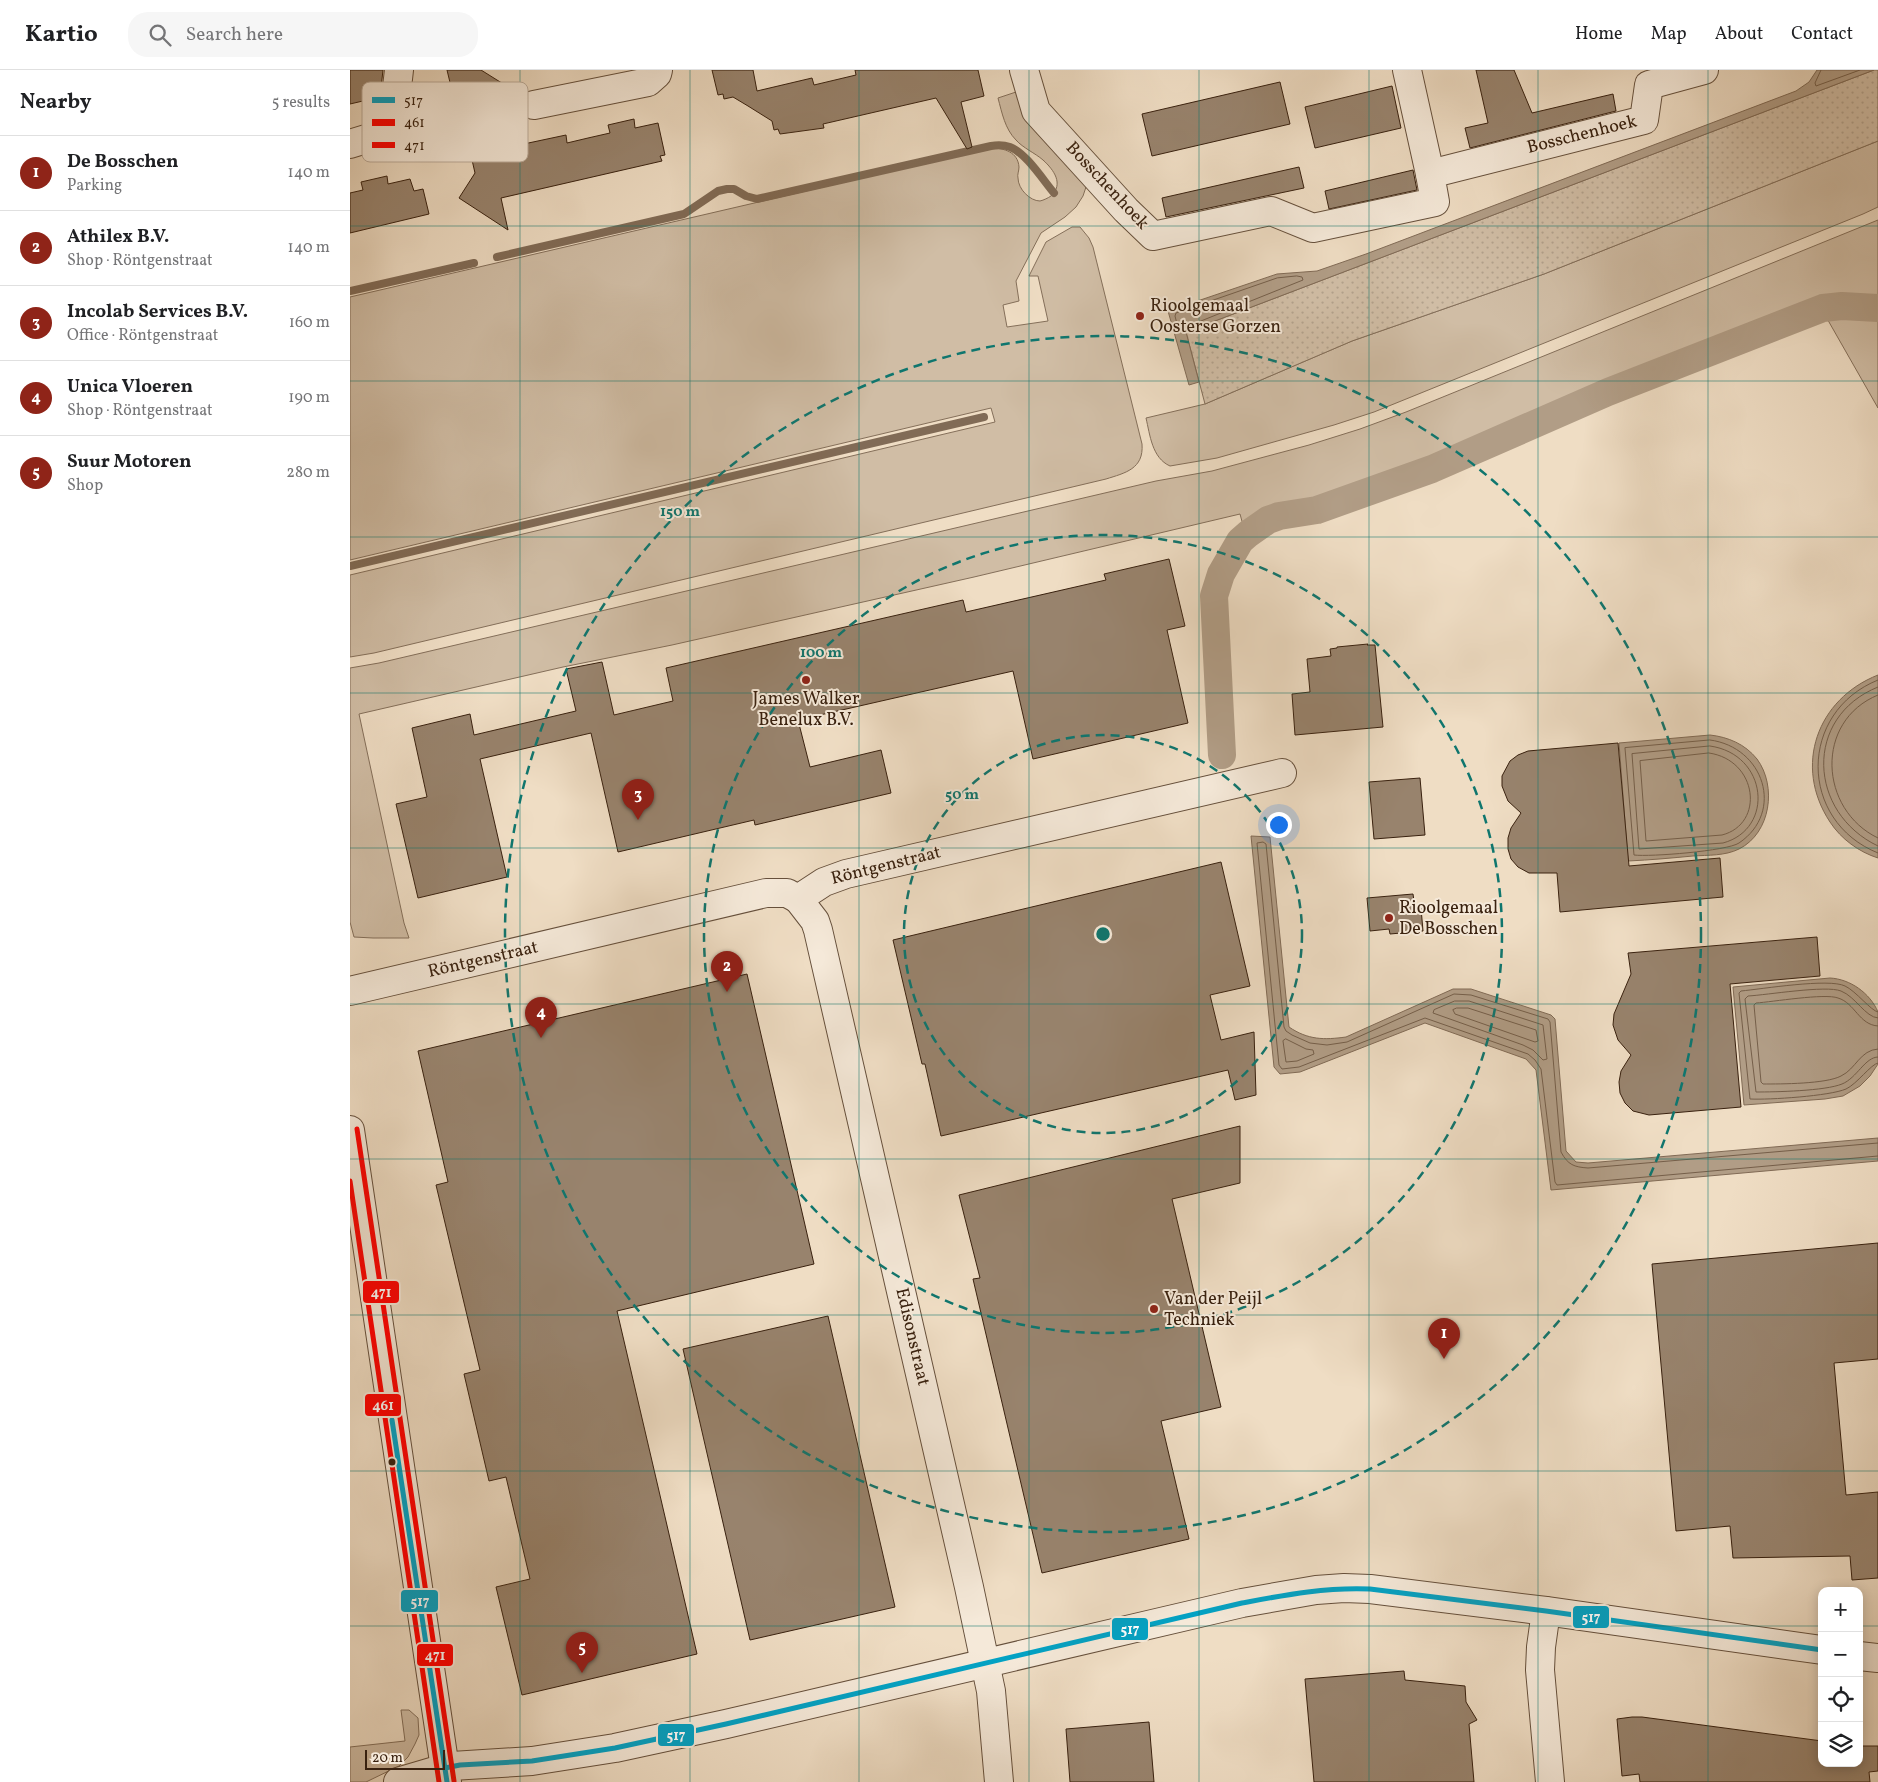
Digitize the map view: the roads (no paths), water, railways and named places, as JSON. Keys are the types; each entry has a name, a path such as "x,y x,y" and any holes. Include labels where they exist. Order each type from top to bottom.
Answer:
{"street":[{"path":"534,105 648,82 658,74 658,70"},
{"name":"Bosschenhoek","path":"1024,70 1036,111 1126,210 1153,236 1271,211 1313,228 1435,202 1407,70"},
{"name":"Bosschenhoek","path":"1430,174 1644,120 1649,85 1704,70"},
{"path":"350,144 362,140"},
{"name":"Röntgenstraat","path":"350,991 766,893 787,893 798,899 824,882 846,874 1282,773"},
{"name":"Edisonstraat","path":"798,899 815,921 818,930 986,1662 993,1699 999,1782"},
{"path":"350,1130 446,1775"},
{"path":"398,1782 446,1775 460,1765 532,1761 615,1748 726,1724 1242,1603 1316,1590 1370,1589 1546,1611 1818,1649"},
{"path":"1546,1611 1540,1670 1550,1782"},
{"path":"1863,1656 1878,1658"},
{"path":"485,1782 532,1761"}],"water":[{"path":"1817,70 1874,70 1186,332 1199,382 1189,385 1168,311 1277,274 1317,271 1366,254 1796,91 1809,82"},
{"path":"1878,675 1878,858 1851,844 1839,834 1830,822 1819,801 1813,779 1813,757 1817,736 1826,717 1840,700 1857,686"},
{"path":"1710,735 1723,737 1742,745 1757,759 1763,770 1769,795 1768,808 1758,832 1750,842 1728,853 1628,861 1619,743"},
{"path":"1251,836 1270,837 1289,1027 1296,1031 1316,1038 1346,1037 1453,989 1471,989 1551,1015 1555,1019 1566,1151 1576,1162 1588,1163 1878,1138 1878,1161 1551,1190 1536,1070 1526,1059 1425,1023 1300,1072 1280,1074 1274,1067"},
{"path":"1830,978 1845,981 1858,988 1870,999 1878,1012 1878,1064 1870,1076 1860,1086 1843,1096 1744,1105 1733,987"}],"waterway":[{"path":"497,257 684,214 718,191 734,189 746,196 757,199 1001,145 1010,147 1022,155 1054,193"},
{"path":"350,291 474,263"},
{"path":"1222,755 1214,596 1221,574 1240,541 1268,520 1279,516 1317,510 1432,469 1608,392 1823,308 1842,306 1878,308"},
{"path":"350,566 984,417"}],"place":[{"name":"Rioolgemaal Oosterse Gorzen","path":"1140,316"},
{"name":"James Walker Benelux B.V.","path":"806,680"},
{"name":"Incolab Services B.V.","path":"638,820"},
{"name":"Rioolgemaal De Bosschen","path":"1389,918"},
{"name":"Athilex B.V.","path":"727,992"},
{"name":"Unica Vloeren","path":"541,1038"},
{"name":"Van der Peijl Techniek","path":"1154,1309"},
{"name":"De Bosschen","path":"1444,1359"},
{"name":"Suur Motoren","path":"582,1673"}]}
